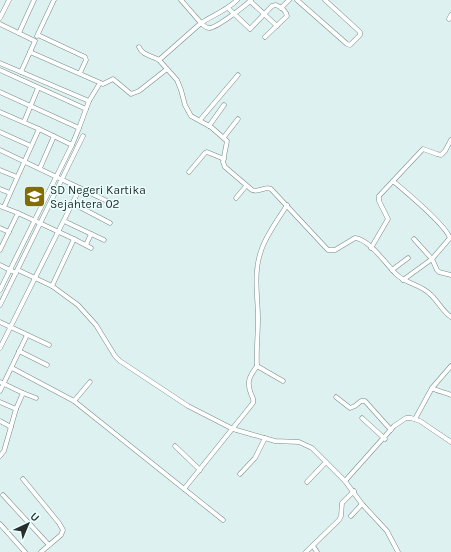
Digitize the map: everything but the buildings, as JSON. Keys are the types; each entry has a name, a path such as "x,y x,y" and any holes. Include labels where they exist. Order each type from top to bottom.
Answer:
{"street":[{"path":"0,18 9,0"},
{"path":"19,32 34,0"},
{"path":"21,72 54,0"},
{"path":"181,0 206,27 210,28 234,14 251,0 277,26"},
{"path":"159,60 201,23 228,8 237,0"},
{"path":"281,8 289,0"},
{"path":"298,0 347,44 350,45 360,35 360,32 325,0"},
{"path":"228,8 250,29 263,13 274,4 281,8 287,16 265,37"},
{"path":"0,24 35,41"},
{"path":"38,35 85,57 86,60 80,74"},
{"path":"139,47 142,53 159,60 167,69 179,85 189,113 195,119 200,120 227,140 223,162 225,167 246,186 256,192 269,188 328,250 336,250 356,238 372,248 403,280 427,291 451,317"},
{"path":"30,52 100,83 105,84 113,79 133,94 167,69"},
{"path":"0,63 89,101"},
{"path":"0,70 86,109"},
{"path":"200,120 238,75"},
{"path":"0,305 56,176 79,128 89,101 100,83"},
{"path":"24,122 38,88"},
{"path":"0,92 79,128"},
{"path":"209,126 224,105"},
{"path":"0,112 72,144"},
{"path":"224,137 238,119"},
{"path":"39,129 10,193 2,206 37,221 91,248"},
{"path":"0,132 31,146"},
{"path":"40,168 54,136"},
{"path":"0,290 14,271 37,221 62,179 82,136"},
{"path":"372,248 388,219 379,200 379,196 423,149 441,154 445,151 451,140"},
{"path":"0,150 107,200"},
{"path":"189,172 207,152 224,159"},
{"path":"0,170 17,177"},
{"path":"393,181 421,206 449,235 449,240 432,259 403,280"},
{"path":"236,198 246,186"},
{"path":"0,348 80,188"},
{"path":"0,189 10,193"},
{"path":"72,203 110,223"},
{"path":"184,489 253,403 254,400 249,388 248,380 257,366 257,284 259,258 266,241 286,205"},
{"path":"0,248 18,213"},
{"path":"64,221 104,240"},
{"path":"0,228 9,232"},
{"path":"86,245 91,234"},
{"path":"52,286 74,239"},
{"path":"414,240 432,259 439,272 451,275"},
{"path":"392,270 408,258"},
{"path":"0,265 52,286 70,298 92,320 120,362 188,406 233,429 265,438 304,443 312,448 354,491 362,504 386,531 398,552"},
{"path":"0,322 49,345"},
{"path":"0,391 2,383 12,368 27,335"},
{"path":"19,351 47,365"},
{"path":"257,366 283,381"},
{"path":"415,419 432,388 451,366"},
{"path":"12,368 74,401 223,520"},
{"path":"74,401 90,382"},
{"path":"2,383 36,398"},
{"path":"432,388 442,393 445,392 451,395"},
{"path":"0,456 6,446 16,409 23,393"},
{"path":"336,397 350,408 355,406 360,401 365,401 391,430"},
{"path":"0,402 16,409"},
{"path":"362,418 384,438"},
{"path":"345,481 391,430 399,422 406,418 415,419 451,442"},
{"path":"0,421 11,427"},
{"path":"240,474 255,458 265,438"},
{"path":"0,443 6,446"},
{"path":"175,446 200,470"},
{"path":"307,482 326,462"},
{"path":"23,479 62,527 63,532 61,535 41,552"},
{"path":"306,552 339,520 342,503 354,491"},
{"path":"3,495 49,545"},
{"path":"351,516 362,504"},
{"path":"0,524 25,552"},
{"path":"313,546 317,552"}],"place":[{"name":"SD Negeri Kartika Sejahtera 02","path":"34,197"}]}
